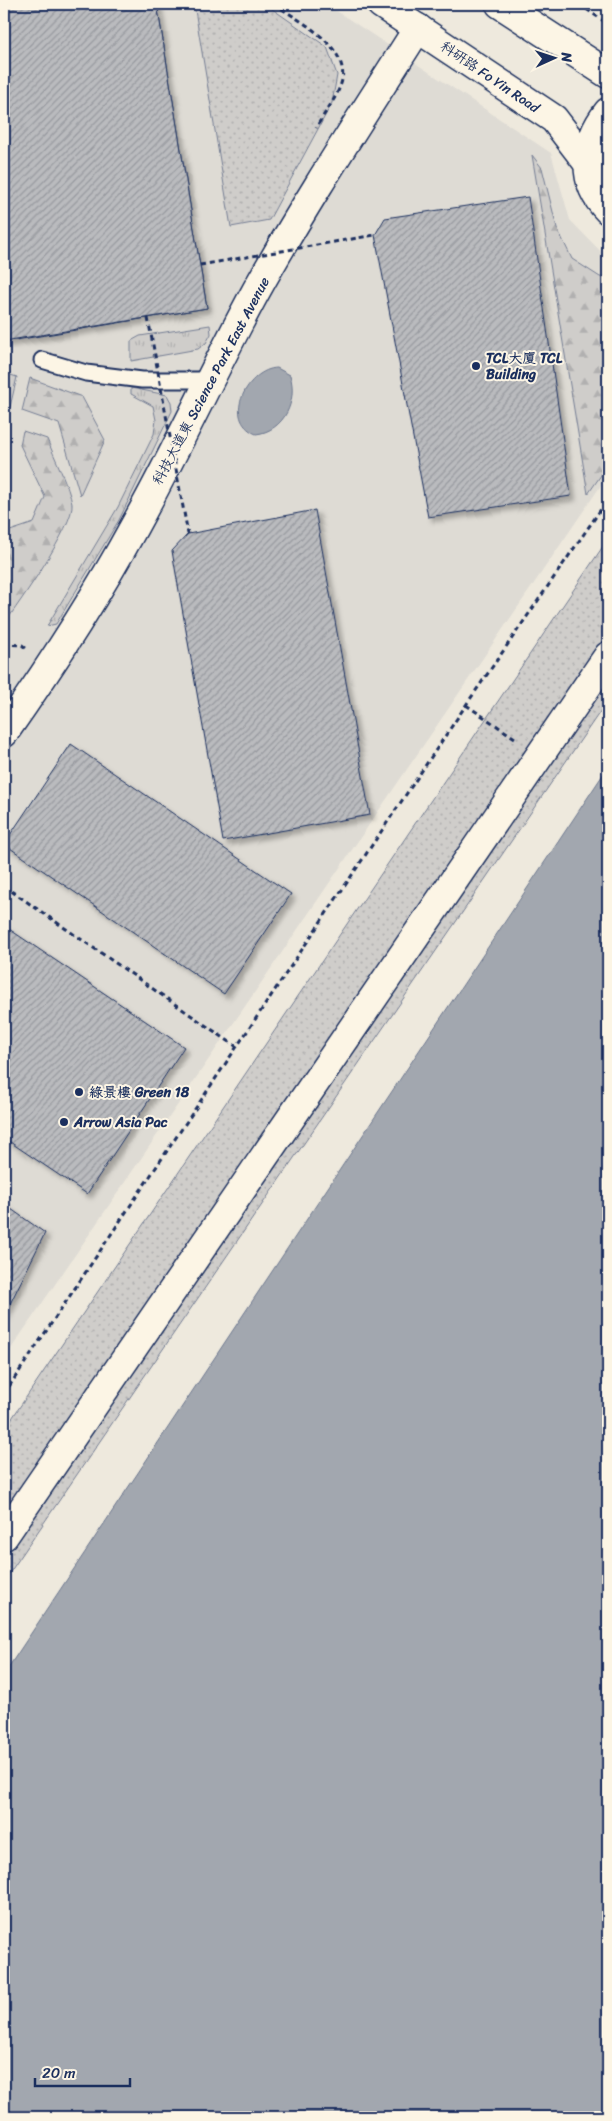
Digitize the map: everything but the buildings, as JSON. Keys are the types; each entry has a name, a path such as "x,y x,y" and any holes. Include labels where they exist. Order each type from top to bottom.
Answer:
{"street":[{"name":"科研路 Fo Yin Road","path":"381,4 554,119 587,162"},
{"path":"500,4 608,74"},
{"name":"科技大道東 Science Park East Avenue","path":"4,733 51,667 135,525 209,380 296,223 418,28"},
{"name":"科研路 Fo Yin Road","path":"608,112 598,124 590,143 587,162 591,184 608,210"},
{"path":"4,1536 608,656"}],"lane":[{"path":"42,360 86,373 142,380 209,380"}],"path":[{"path":"274,4 326,39 342,71 340,88"},
{"path":"579,4 608,24"},
{"path":"200,266 375,235"},
{"path":"148,318 188,534"},
{"path":"4,1394 466,705 608,499"},
{"path":"466,705 540,755"},
{"path":"4,886 237,1046"}],"shaded area":[{"path":"4,4 326,4 551,153 570,220 608,259 608,475 4,1359"},
{"path":"277,368 290,375 292,395 290,404 281,421 266,432 256,434 246,427 240,418 242,396 248,385 257,377 266,371"},
{"path":"608,767 608,2117 4,2117 4,1674"}],"green space":[{"path":"194,4 265,4 327,47 337,75 332,103 269,220 231,227"},
{"path":"532,155 542,168 557,228 572,259 600,277 608,278 608,465 588,494"},
{"path":"210,325 211,334 206,343 198,349 131,361 131,341 140,336"},
{"path":"4,373 17,377 10,407 4,409"},
{"path":"30,378 82,397 105,440 80,495 59,424 22,411"},
{"path":"131,388 167,395 171,402 172,411 119,520 56,624 47,626 118,507 154,434 156,420 153,406 131,394"},
{"path":"23,431 47,439 65,481 72,504 71,514 65,529 4,624 4,533 34,523 45,497 20,445"},
{"path":"608,539 608,700 4,1581 4,1430"}],"place":[{"name":"TCL大廈 TCL Building","path":"476,366"},
{"name":"綠景樓 Green 18","path":"79,1092"},
{"name":"Arrow Asia Pac","path":"64,1122"}]}
